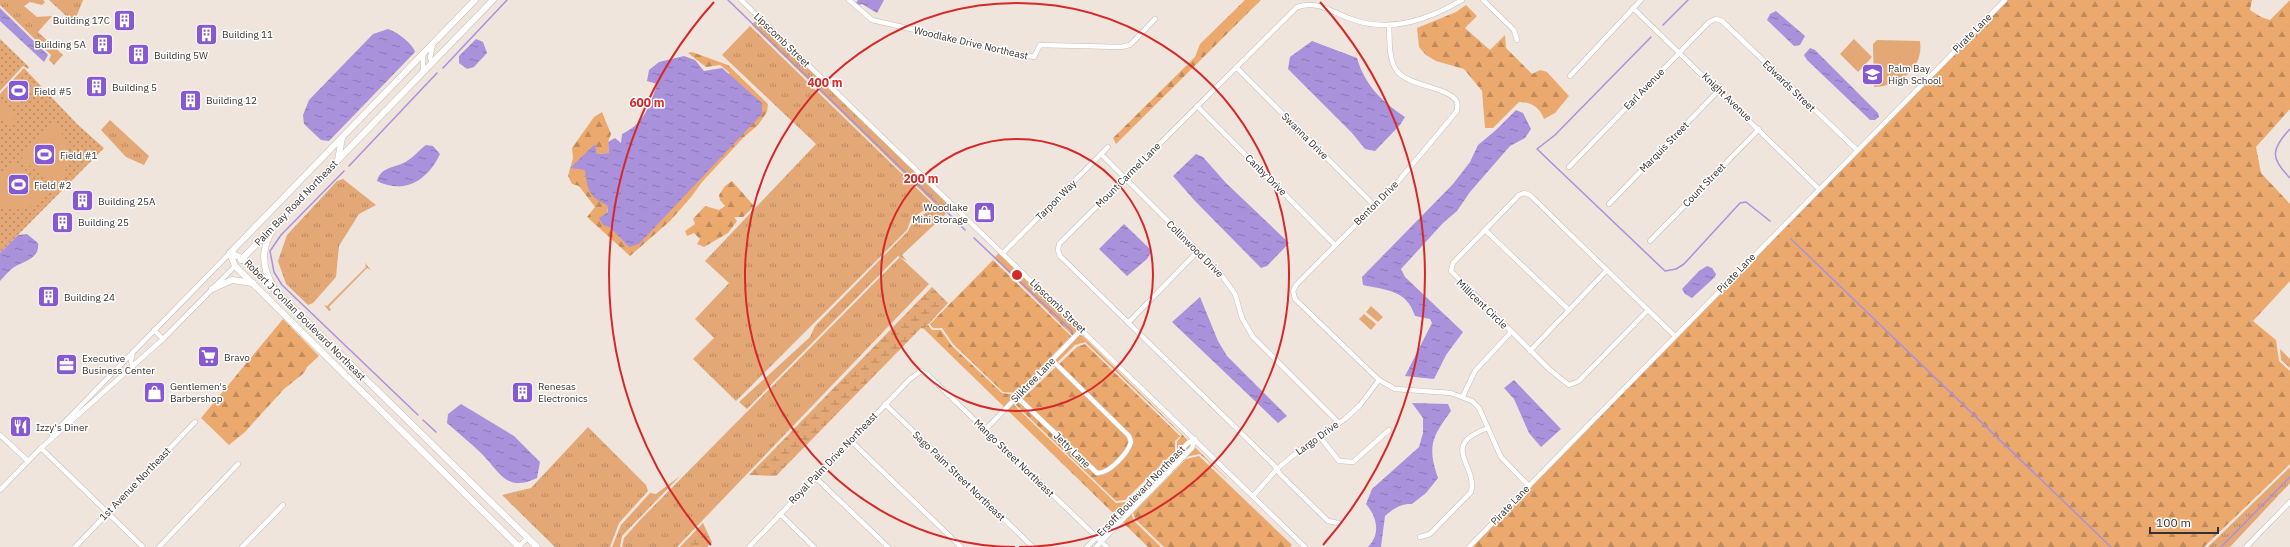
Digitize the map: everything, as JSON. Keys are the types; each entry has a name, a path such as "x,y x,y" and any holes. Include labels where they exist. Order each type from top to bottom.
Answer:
{"main road":[{"name":"Palm Bay Road Northeast","path":"230,253 475,0"},
{"name":"Palm Bay Road Northeast","path":"235,266 493,0"},
{"path":"338,160 342,138"},
{"path":"279,296 268,277 264,262 264,250 268,237 280,219"},
{"name":"Robert J Conlan Boulevard Northeast","path":"230,253 242,258 293,310 537,547"},
{"name":"Robert J Conlan Boulevard Northeast","path":"230,253 235,266 519,547"},
{"path":"212,288 232,280 253,283"},
{"path":"283,313 293,310"},
{"path":"352,381 359,374"}],"street":[{"name":"Lipscomb Street","path":"741,0 1254,495 1305,547"},
{"name":"Woodlake Drive Northeast","path":"849,0 872,20 1034,57 1040,45 1121,47 1130,45 1155,19"},
{"name":"Mount Carmel Lane","path":"1338,523 1328,521 1060,256 1058,250 1059,244 1289,12 1297,6 1309,3 1319,4 1356,21 1389,26 1429,17 1462,0"},
{"path":"1483,0 1514,30 1517,40"},
{"path":"1570,76 1641,0"},
{"name":"Pirate Lane","path":"1469,547 1819,188 2005,0"},
{"name":"Knight Avenue","path":"1634,8 1819,188"},
{"name":"Earl Avenue","path":"1570,167 1710,22 1716,18 1722,21"},
{"name":"Edwards Street","path":"1722,21 1857,150"},
{"name":"Benton Drive","path":"1379,380 1295,299 1293,291 1296,285 1396,184 1457,111 1457,102 1451,95 1409,81 1397,71 1391,58 1389,26"},
{"path":"432,63 430,58 433,44"},
{"path":"423,54 423,72"},
{"name":"Swanna Drive","path":"1236,67 1374,205"},
{"name":"Marquis Street","path":"1609,204 1719,90"},
{"name":"Canby Drive","path":"1197,106 1335,245"},
{"name":"Count Street","path":"1650,241 1759,128"},
{"name":"Tarpon Way","path":"1003,253 1108,147"},
{"name":"Collinwood Drive","path":"1101,154 1228,282 1235,294 1247,329 1253,337 1339,423"},
{"name":"Millicent Circle","path":"1648,310 1579,381 1573,385 1566,384 1530,351 1451,271 1453,263 1524,193 1530,195 1648,310 1674,336"},
{"path":"1485,230 1569,310"},
{"path":"1128,323 1198,251"},
{"name":"Palm Bay Road Northeast","path":"0,490 134,348 154,330 230,253"},
{"name":"Palm Bay Road Northeast","path":"41,448 163,339 235,266"},
{"path":"1530,351 1607,270"},
{"name":"Silktree Lane","path":"985,430 1082,329"},
{"path":"154,330 163,339"},
{"path":"1463,396 1475,371 1511,332"},
{"path":"133,366 131,361 134,348"},
{"name":"Jetty Lane","path":"1017,397 1097,473 1107,471 1129,448 1131,442 1129,436 1052,360"},
{"name":"Royal Palm Drive Northeast","path":"749,547 910,378 921,371"},
{"name":"Mango Street Northeast","path":"921,371 929,376 1107,547"},
{"path":"1379,380 1395,389 1451,393 1463,396 1472,401 1479,408 1501,457 1529,486"},
{"name":"Largo Drive","path":"1254,495 1277,469 1301,449 1339,423 1360,405 1379,380"},
{"name":"Sago Palm Street Northeast","path":"885,404 1033,547"},
{"name":"1st Avenue Northeast","path":"75,547 195,422"},
{"path":"1420,537 1430,534 1471,492 1473,483 1462,454 1465,442 1473,434 1488,428"},
{"path":"1320,437 1339,461 1354,462 1389,430"},
{"path":"0,436 28,461"},
{"name":"Ersoff Boulevard Northeast","path":"1087,547 1188,443 1195,439"},
{"name":"Ersoff Boulevard Northeast","path":"1096,547 1192,448 1195,439"},
{"path":"850,440 961,547"},
{"path":"41,448 143,547"},
{"path":"158,547 238,464"},
{"path":"1167,464 1172,469"},
{"path":"815,477 888,547"},
{"path":"1135,498 1140,502"},
{"path":"2246,547 2290,502"},
{"path":"242,547 283,505"},
{"path":"780,514 814,547"},
{"path":"519,547 528,538"}],"green space":[{"path":"0,0 43,0 45,2 42,5 30,2 24,6 37,17 52,16 38,32 63,55 54,65 49,60 51,55 0,5"},
{"path":"49,0 83,0 77,15 77,26"},
{"path":"1245,0 1261,0 1116,144 1113,138 1195,57 1200,44"},
{"path":"2005,0 2252,0 2250,10 2261,17 2270,20 2290,0 2290,109 2256,147 2261,173 2290,204 2290,281 2253,321 2276,340 2279,361 2290,371 2290,464 2204,547 1469,547"},
{"path":"1466,5 1477,16 1465,28 1490,50 1505,35 1506,48 1532,74 1540,70 1547,72 1569,96 1555,113 1544,119 1535,106 1524,102 1519,102 1493,128 1485,128 1482,91 1464,69 1436,61 1426,55 1419,47 1417,28 1456,12"},
{"path":"757,19 952,208 902,255 907,261 898,256 747,409 739,402 810,337 815,326 908,231 914,222 935,204 752,25"},
{"path":"750,26 933,204 911,219 907,230 736,401 693,359 714,338 695,319 729,283 705,261 816,144 722,55"},
{"path":"0,39 29,67 28,69 23,66 0,91"},
{"path":"1854,39 1872,57 1858,72 1840,54"},
{"path":"1877,40 1920,41 1920,51 1914,68 1908,74 1892,83 1874,87 1873,44"},
{"path":"692,52 728,65 768,104 767,112 758,125 744,137 702,182 670,221 630,256 587,217 595,207 579,186 572,184 568,176 573,158 572,148 594,117 602,112 611,134 608,142 609,153 597,154 594,144 585,170 607,205 609,227 629,247 718,78 730,73 720,65 706,67 688,53 683,54"},
{"path":"24,68 77,124 104,148 0,253 0,94"},
{"name":"Field #5","path":"18,75 33,89 16,107 2,92"},
{"path":"3,103 17,115 10,124 0,115 0,106"},
{"path":"110,120 149,156 144,165 126,157 101,130"},
{"name":"Field #1","path":"53,123 60,130 64,138 68,154 66,170 56,186 22,160 22,153"},
{"name":"Field #2","path":"11,163 18,163 46,196 36,204 25,208 13,210 0,207 0,175"},
{"path":"343,179 376,205 359,214 339,246 336,277 313,303 308,305 286,284 278,261 287,235 337,181"},
{"path":"732,181 754,206 743,217 734,217 737,221 728,233 704,247 697,244 700,239 694,233 687,236 685,231 695,224 693,219 705,206 719,210 725,206 720,200 719,195 725,186"},
{"path":"999,253 1231,483 1200,454 1185,457 1131,513 1134,521 1161,547 1148,547 924,329 928,325 932,330 941,330 952,346 1002,393 1016,395 1073,336 994,258","holes":["1085,342 1182,435 1177,442 1177,452 1126,502 1116,503 1014,405 1075,345"]},
{"path":"900,257 929,284 677,547 622,547 624,538 641,519"},
{"path":"993,260 1071,336 1016,393 1003,392 953,344 942,328 933,328 930,324"},
{"path":"365,263 371,270 367,268 329,307 331,310 329,311 324,305 327,306 366,267"},
{"path":"932,287 948,303 924,329 921,328 776,476 749,475"},
{"path":"1371,306 1383,317 1378,322 1366,312"},
{"path":"1364,314 1376,324 1371,330 1359,319"},
{"path":"283,319 319,356 307,367 304,373 284,389 245,432 229,445 201,418"},
{"path":"1085,344 1180,436 1175,441 1175,451 1125,500 1116,501 1016,405 1077,347"},
{"path":"2280,349 2290,359 2290,368 2281,360"},
{"path":"588,427 646,485 648,491 619,523 610,547 555,547 502,495 531,488"},
{"path":"1199,456 1292,545 1290,547 1164,547 1135,519 1133,513 1186,459"},
{"path":"2290,467 2290,483 2230,547 2208,547"},
{"path":"680,476 622,536 620,547 612,547 621,525 650,493 656,494"},
{"path":"703,523 712,542 707,547 680,547"}],"water":[{"path":"858,0 884,0 877,13 862,4 859,5 856,3"},
{"path":"0,8 48,55 44,62 0,21"},
{"path":"1776,11 1805,36 1800,45 1794,46 1767,20 1770,14"},
{"path":"388,29 404,38 415,52 329,141 321,140 304,124 303,115 309,100 373,34"},
{"path":"476,39 483,42 487,53 474,67 467,69 459,63 459,56"},
{"path":"1312,41 1357,58 1364,76 1375,92 1388,105 1405,117 1400,125 1375,151 1365,149 1352,133 1288,69 1290,57"},
{"path":"1810,48 1815,50 1878,113 1879,117 1875,120 1870,120 1807,60 1804,55"},
{"path":"684,56 695,60 704,71 722,68 762,103 762,114 639,244 629,247 609,227 603,225 599,218 608,212 607,205 596,199 590,192 585,170 570,168 595,144 597,154 609,153 608,142 615,138 621,143 622,134 636,125 645,113 652,99 657,84 647,81 649,70 659,62"},
{"path":"1516,110 1523,113 1531,129 1525,138 1510,146 1470,192 1457,211 1443,223 1401,269 1405,277 1463,332 1446,355 1434,379 1405,376 1432,323 1430,319 1415,316 1407,301 1401,296 1387,290 1363,285 1362,277 1453,184 1470,162 1478,145"},
{"path":"426,145 433,146 440,154 429,171 422,178 406,185 397,186 387,185 377,181 379,176 385,170 412,158"},
{"path":"1196,154 1203,157 1226,183 1289,243 1267,266 1261,268 1195,201 1173,176"},
{"path":"1124,224 1152,251 1147,259 1127,276 1099,249"},
{"path":"27,234 38,243 37,252 34,256 12,269 0,281 0,253 18,235"},
{"path":"1707,266 1712,268 1716,274 1715,277 1692,298 1685,294 1682,289 1699,271"},
{"path":"1200,297 1218,341 1227,356 1287,416 1278,423 1172,322"},
{"path":"1514,380 1561,429 1541,447 1529,433 1514,399 1504,388"},
{"path":"1412,403 1448,404 1451,411 1439,428 1433,442 1433,458 1438,478 1426,493 1412,504 1404,504 1397,507 1385,516 1381,547 1368,547 1375,537 1376,531 1373,514 1366,504 1372,489 1419,447 1423,433 1423,418"},
{"path":"461,404 514,436 540,462 537,478 526,482 511,482 499,473 478,450 447,423 448,414"}],"waterway":[{"path":"443,68 507,0"},
{"path":"728,0 936,202"},
{"path":"1663,25 1688,0"},
{"path":"1651,37 1555,135 1537,149 1665,271 1676,269 1684,264 1740,203 1746,202 1770,221"},
{"path":"349,166 437,73"},
{"path":"2290,129 2279,142 2275,154 2279,165 2290,178"},
{"path":"344,171 281,235 270,251 274,272 282,285 418,415"},
{"path":"945,210 965,230"},
{"path":"974,238 1072,331"},
{"path":"1791,239 2111,547"},
{"path":"423,420 436,432"},
{"path":"2221,547 2290,477"}],"place":[{"name":"Building 17C","path":"125,20"},
{"name":"Building 11","path":"206,34"},
{"name":"Building 5A","path":"102,44"},
{"name":"Building 5W","path":"139,55"},
{"name":"Palm Bay High School","path":"1873,74"},
{"name":"Building 5","path":"96,87"},
{"name":"Field #5","path":"18,91"},
{"name":"Building 12","path":"191,100"},
{"name":"Field #1","path":"45,155"},
{"name":"Field #2","path":"19,185"},
{"name":"Building 25A","path":"82,201"},
{"name":"Woodlake Mini Storage","path":"984,213"},
{"name":"Building 25","path":"62,222"},
{"name":"Building 24","path":"49,297"},
{"name":"Bravo","path":"209,357"},
{"name":"Executive Business Center","path":"67,364"},
{"name":"Gentlemen's Barbershop","path":"154,392"},
{"name":"Renesas Electronics","path":"522,392"},
{"name":"Izzy's Diner","path":"20,427"}]}
